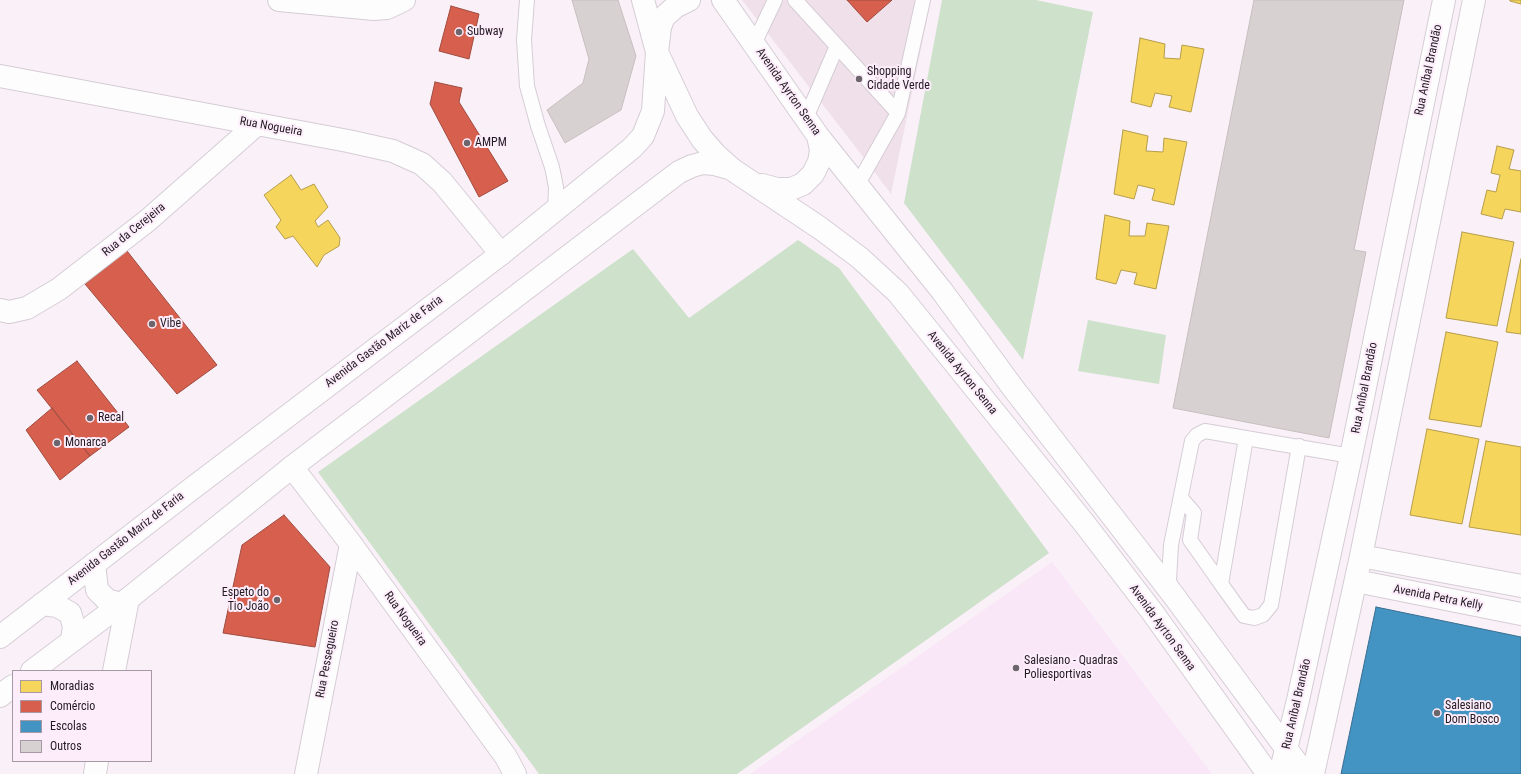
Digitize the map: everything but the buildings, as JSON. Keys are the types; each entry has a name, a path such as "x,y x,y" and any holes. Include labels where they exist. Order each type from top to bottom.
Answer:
{"main road":[{"path":"290,1 374,9 387,8 404,0"},
{"name":"Avenida Ayrton Senna","path":"643,0 657,52 687,116 711,150 733,170 757,184 860,258 898,293 1084,523 1153,613 1268,774"},
{"name":"Avenida Gastão Mariz de Faria","path":"0,637 501,254 632,148 643,136 653,111 657,52 664,17 675,7 689,0"},
{"name":"Avenida Ayrton Senna","path":"723,0 818,136 858,184 942,291 1013,388 1174,596 1305,774"},
{"name":"Rua Aníbal Brandão","path":"1280,774 1351,456 1444,0"},
{"path":"1313,774 1356,582 1474,0"},
{"path":"1431,63 1460,70"},
{"name":"Rua Nogueira","path":"0,76 348,141 393,151 422,164 442,182 501,254"},
{"name":"Rua da Cerejeira","path":"0,310 9,312 27,308 58,289 147,221 256,125"},
{"path":"757,184 777,190 791,189 803,184 813,174 819,162 821,150 818,136"},
{"path":"33,670 124,602 292,467 679,172 703,163 714,164 733,170"},
{"name":"Rua Nogueira","path":"292,467 351,544 506,757 515,774"},
{"name":"Rua Pessegueiro","path":"306,774 351,544"},
{"path":"1361,556 1521,586"},
{"path":"94,564 97,590 107,600 124,602"},
{"name":"Avenida Petra Kelly","path":"1356,582 1521,614"},
{"path":"114,670 124,602"},
{"path":"42,604 57,606 70,614 74,626 72,640"},
{"path":"0,696 12,687"},
{"path":"95,774 97,762"}],"lane":[{"path":"527,0 524,40 527,86 538,126 552,166 556,187 555,210"},
{"path":"754,44 775,0"},
{"path":"795,0 898,113"},
{"path":"858,184 898,113 923,0"},
{"path":"806,118 837,46"},
{"path":"1174,596 1169,580 1170,545 1192,441 1197,435 1205,431 1351,456"},
{"path":"1221,584 1246,438"},
{"path":"1181,498 1194,513 1190,540 1244,616 1254,618 1263,615 1271,605 1299,446"}],"shaded area":[{"name":"Shopping Cidade Verde","path":"742,0 931,0 891,194 864,158"},
{"name":"Salesiano - Quadras Poliesportivas","path":"1052,562 1212,774 750,774"}],"green space":[{"path":"942,0 1036,0 1093,12 1023,360 904,203"},
{"path":"798,240 839,268 1049,553 737,774 539,774 318,472 633,249 689,318"},
{"path":"1088,320 1166,335 1159,384 1078,371"}],"place":[{"name":"Subway","path":"459,32"},
{"name":"Shopping Cidade Verde","path":"859,79"},
{"name":"AMPM","path":"467,143"},
{"name":"Vibe","path":"152,324"},
{"name":"Recal","path":"90,418"},
{"name":"Monarca","path":"57,443"},
{"name":"Espeto do Tio João","path":"277,600"},
{"name":"Salesiano - Quadras Poliesportivas","path":"1016,668"},
{"name":"Salesiano Dom Bosco","path":"1437,713"}]}
